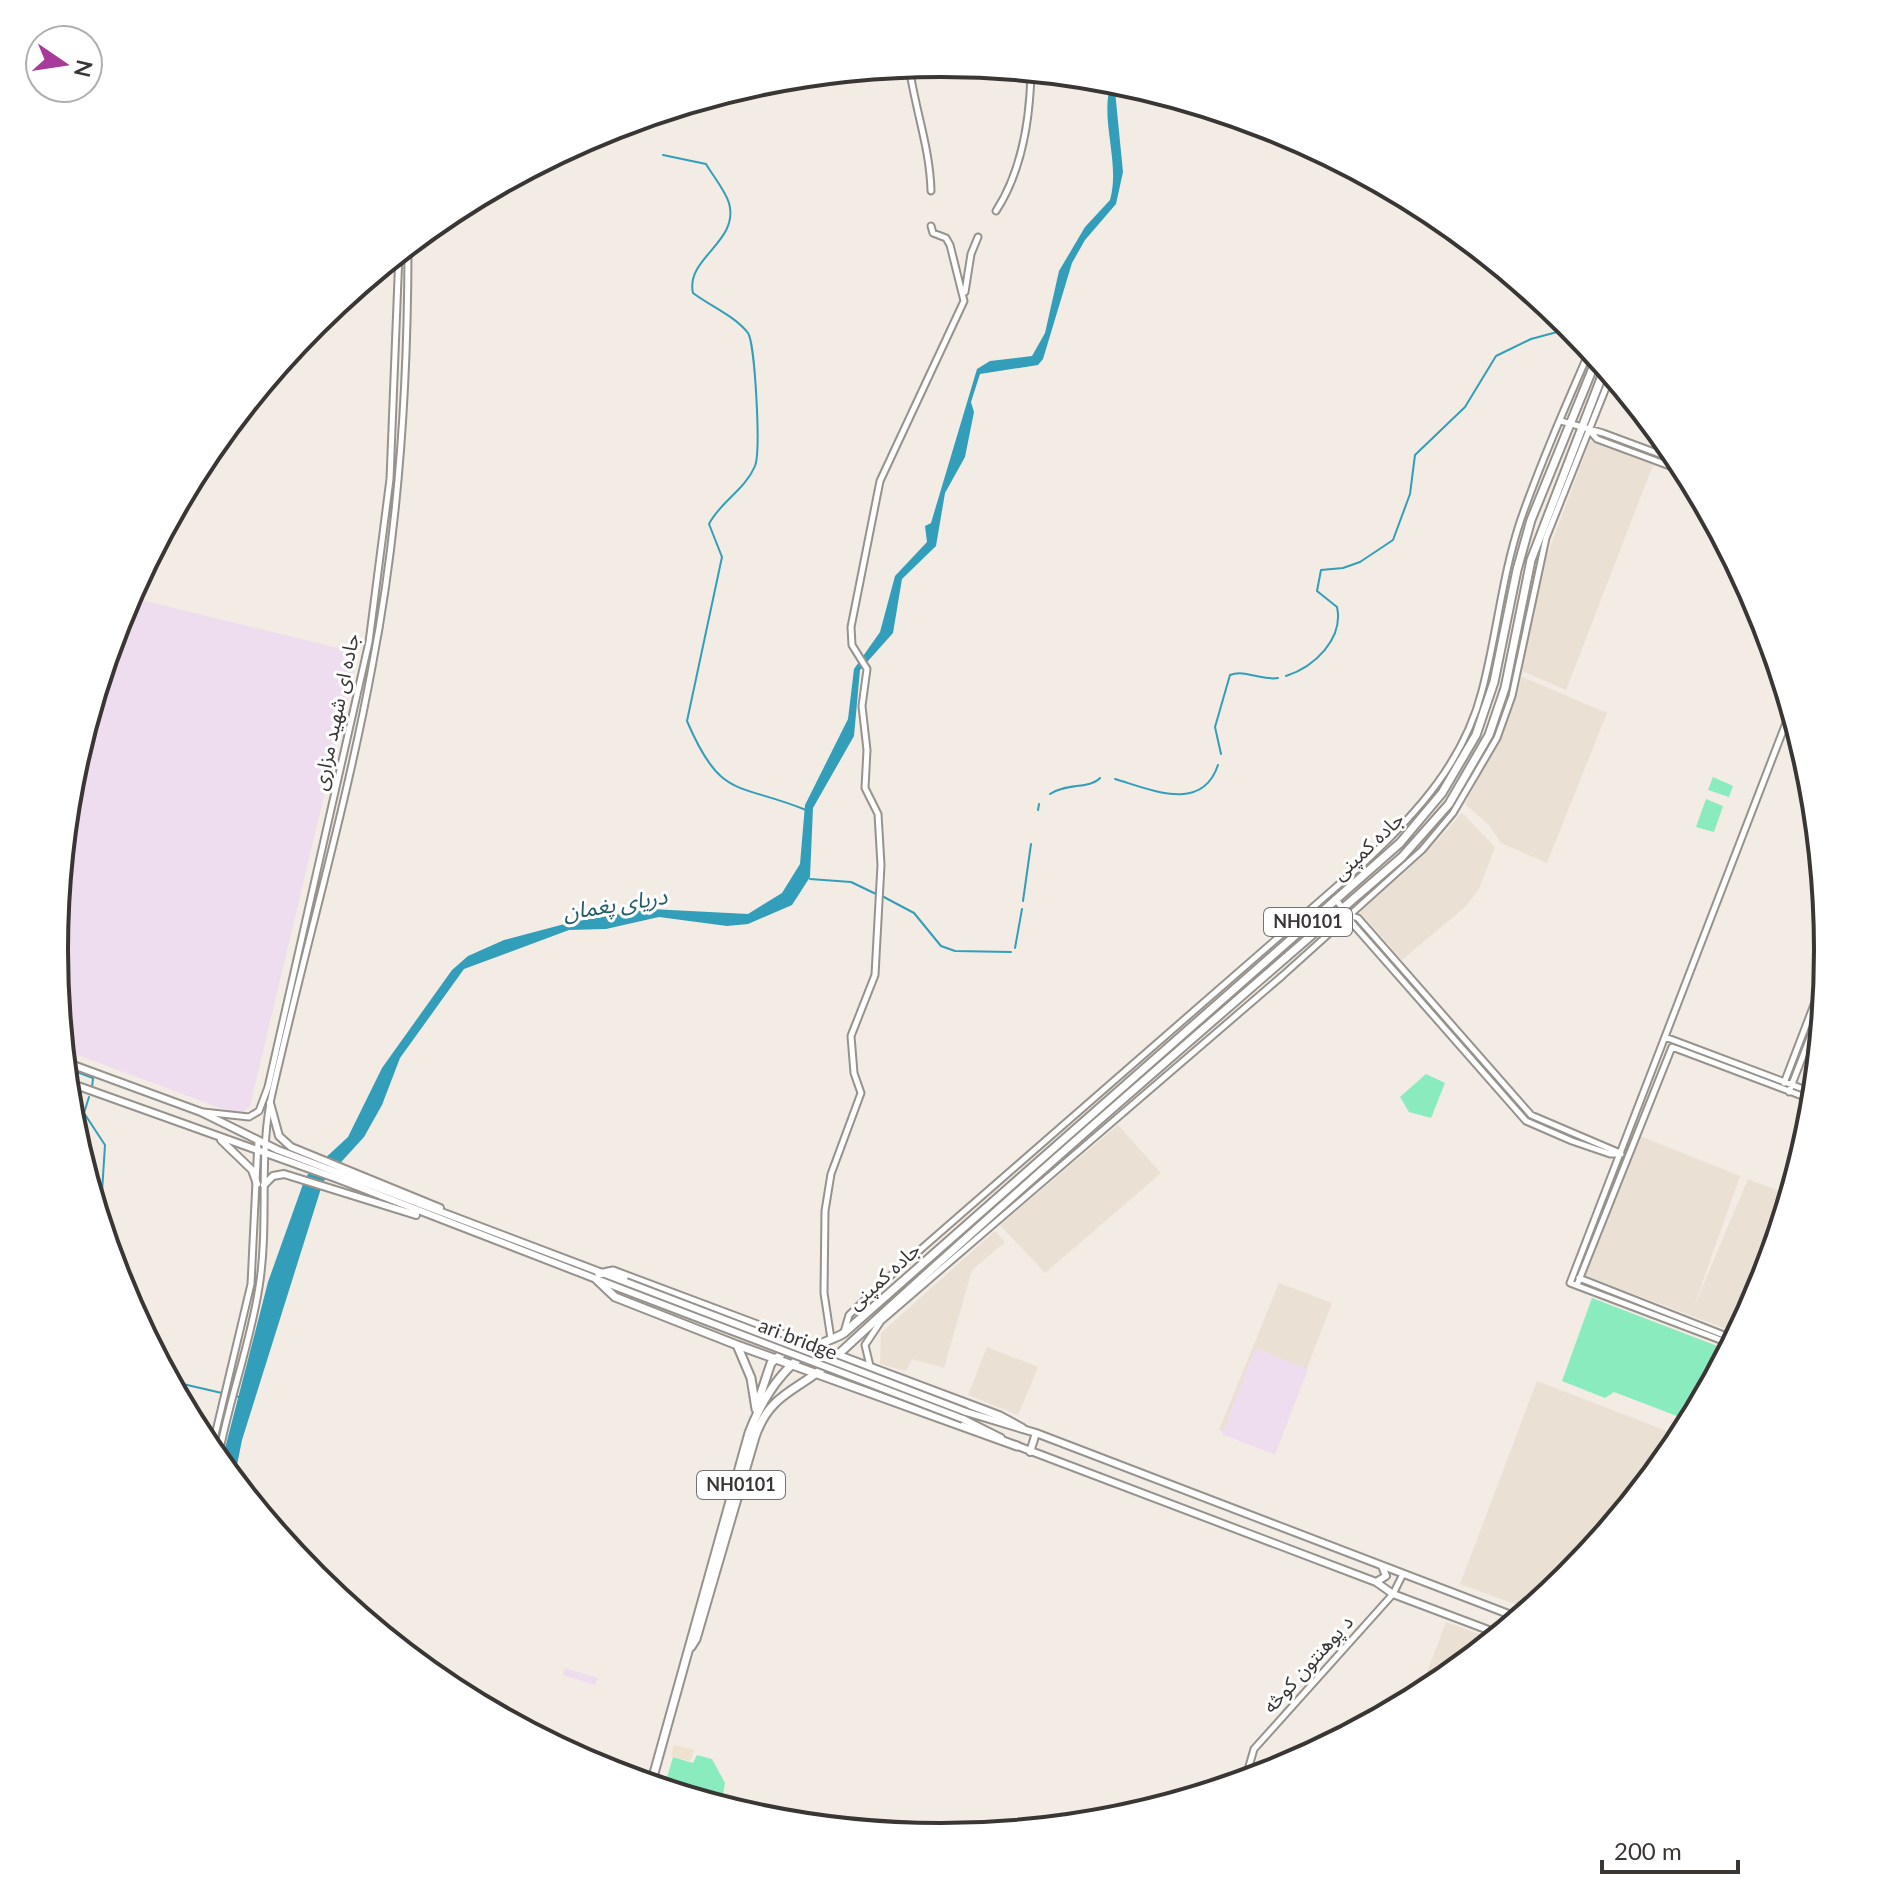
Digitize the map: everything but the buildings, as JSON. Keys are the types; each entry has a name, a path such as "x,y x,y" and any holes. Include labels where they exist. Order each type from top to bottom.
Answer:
{"highway":[{"name":"جاده کمپنی","path":"816,1347 844,1333 1332,896 1400,843 1422,818 1453,777 1476,735 1494,682 1522,550 1592,369"},
{"name":"جاده کمپنی","path":"837,1355 970,1233 1343,908 1427,832 1465,789 1493,737 1531,560 1587,431 1602,380"},
{"path":"1017,1446 737,1345 615,1297 598,1277 613,1271 1000,1416 1022,1428"},
{"path":"775,1357 800,1340"},
{"path":"737,1345 751,1378 756,1412"},
{"name":"NH0101","path":"756,1412 793,1364 816,1347"},
{"name":"NH0101","path":"690,1647 696,1639 762,1417 778,1398 837,1355"},
{"name":"NH0101","path":"654,1775 690,1647 690,1637 775,1357"}],"main road":[{"path":"75,1066 201,1112 431,1218"},
{"path":"79,1086 274,1157 342,1166 497,1239"},
{"path":"270,1103 284,1142 310,1162"},
{"path":"195,1129 204,1123 201,1112"},
{"path":"218,1138 252,1170 260,1184 284,1174 497,1239"},
{"path":"274,1157 284,1174"},
{"path":"339,1176 457,1219"},
{"name":"ari bridge","path":"497,1239 965,1416"},
{"path":"965,1416 1036,1433 1508,1614"},
{"path":"965,1416 1030,1452 1376,1582 1393,1594 1488,1630"},
{"path":"1030,1452 1036,1433"},
{"path":"1134,1491 1143,1473"},
{"path":"1376,1582 1386,1576 1382,1566"}],"street":[{"path":"911,78 917,113 927,142 931,191"},
{"path":"996,211 1016,171 1031,99 1031,82"},
{"path":"931,226 933,233 946,238 950,245 965,297"},
{"path":"831,1340 824,1293 825,1211 831,1174 861,1093 854,1073 851,1036 875,975 878,895 880,826 865,788 865,665 852,645 853,614 880,481 925,391 945,337 965,297 971,254 978,237"},
{"name":"جاده ای شهید مزاری","path":"260,1184 261,1142 378,633 399,473 407,259"},
{"name":"جاده ای شهید مزاری","path":"201,1112 249,1117 259,1111 268,1087 371,627 390,479 398,266"},
{"path":"1585,362 1518,529 1482,691 1467,734 1451,765 1412,818 1332,896 1352,923 1531,1115 1621,1154"},
{"path":"1587,431 1606,386"},
{"path":"1561,421 1659,454"},
{"path":"1587,431 1597,439 1667,465"},
{"path":"1604,1208 1634,1115 1785,727"},
{"path":"870,1367 865,1345 881,1321 1422,850 1465,789"},
{"path":"1782,1089 1812,1011"},
{"path":"1665,1037 1803,1088"},
{"path":"1789,1092 1809,1040"},
{"path":"1723,1337 1577,1285 1576,1277 1672,1047 1801,1096"},
{"path":"1634,1115 1642,1118"},
{"path":"215,1435 251,1284 260,1184"},
{"path":"222,1444 259,1288 260,1184"},
{"path":"1576,1277 1723,1337"},
{"name":"د پوهنتون کوڅه","path":"1248,1767 1259,1742 1393,1594 1403,1574"}],"shaded area":[{"path":"1590,441 1653,465 1566,690 1520,670 1538,579"},
{"path":"141,600 358,653 250,1106 242,1113 231,1112 74,1054 68,950 75,836 98,724 114,669"},
{"path":"1522,677 1607,713 1547,863 1501,843 1489,825 1465,804 1507,722"},
{"path":"1462,813 1495,847 1479,889 1466,906 1402,960 1360,912 1426,853"},
{"path":"1118,1125 1161,1173 1045,1273 1000,1225"},
{"path":"1640,1136 1740,1176 1693,1309 1748,1179 1780,1191 1748,1284 1727,1329 1579,1273 1623,1160"},
{"path":"995,1231 1005,1242 972,1270 944,1368 912,1359 906,1371 880,1364 881,1333"},
{"path":"1279,1283 1332,1303 1275,1451 1219,1430"},
{"path":"987,1347 1038,1367 1018,1415 968,1395"},
{"path":"1255,1348 1308,1369 1275,1455 1222,1434"},
{"path":"1537,1381 1669,1432 1597,1526 1518,1605 1460,1584"},
{"path":"1446,1622 1482,1635 1472,1643 1425,1676"},
{"path":"565,1668 598,1678 595,1685 563,1675"},
{"path":"674,1745 694,1750 691,1761 671,1756"}],"green space":[{"path":"1713,777 1733,786 1729,797 1708,790"},
{"path":"1706,799 1723,806 1714,832 1696,827"},
{"path":"1426,1074 1445,1083 1431,1118 1409,1112 1400,1097"},
{"path":"1592,1298 1718,1346 1678,1417 1614,1392 1605,1398 1562,1381"},
{"path":"697,1755 712,1759 725,1783 723,1795 667,1779 673,1757 693,1763"}],"water":[{"path":"1108,94 1115,95 1123,172 1116,204 1085,240 1072,263 1043,359 1038,365 980,374 971,402 974,412 965,457 945,493 936,546 902,579 893,633 860,670 854,736 813,808 810,877 792,905 748,924 727,926 659,917 606,929 569,930 464,969 400,1058 382,1105 364,1137 323,1182 242,1440 237,1466 225,1449 268,1282 303,1184 308,1174 348,1137 382,1068 452,970 468,956 504,940 572,922 651,909 748,914 782,893 800,864 805,805 848,719 854,669 880,632 895,576 927,542 925,526 931,523 977,369 990,361 1032,356 1045,333 1059,271 1085,227 1110,200 1113,170"}],"waterway":[{"path":"663,155 706,164 729,203 727,229 697,270 693,293 729,316 748,333 756,398 755,466 709,524 722,557 687,721 710,765 722,777 747,791 806,810"},
{"path":"1286,676 1316,659 1336,630 1337,607 1317,591 1321,570 1343,568 1360,562 1393,540 1410,494 1415,455 1465,407 1496,356 1531,339 1557,332"},
{"path":"1221,754 1215,727 1230,675 1241,673 1278,678"},
{"path":"1115,779 1160,792 1188,793 1200,789 1210,780 1218,765"},
{"path":"1050,794 1063,788 1090,784 1100,778"},
{"path":"1038,810 1039,804"},
{"path":"1023,901 1031,844"},
{"path":"810,879 851,882 876,894"},
{"path":"882,896 914,913 941,946 955,951 1011,952"},
{"path":"1015,948 1022,909"},
{"path":"76,1072 93,1078 92,1088"},
{"path":"89,1097 84,1113 105,1145 102,1190"},
{"path":"184,1384 239,1397"}],"water label":[{"name":"دریای پغمان","path":"615,904"}]}
